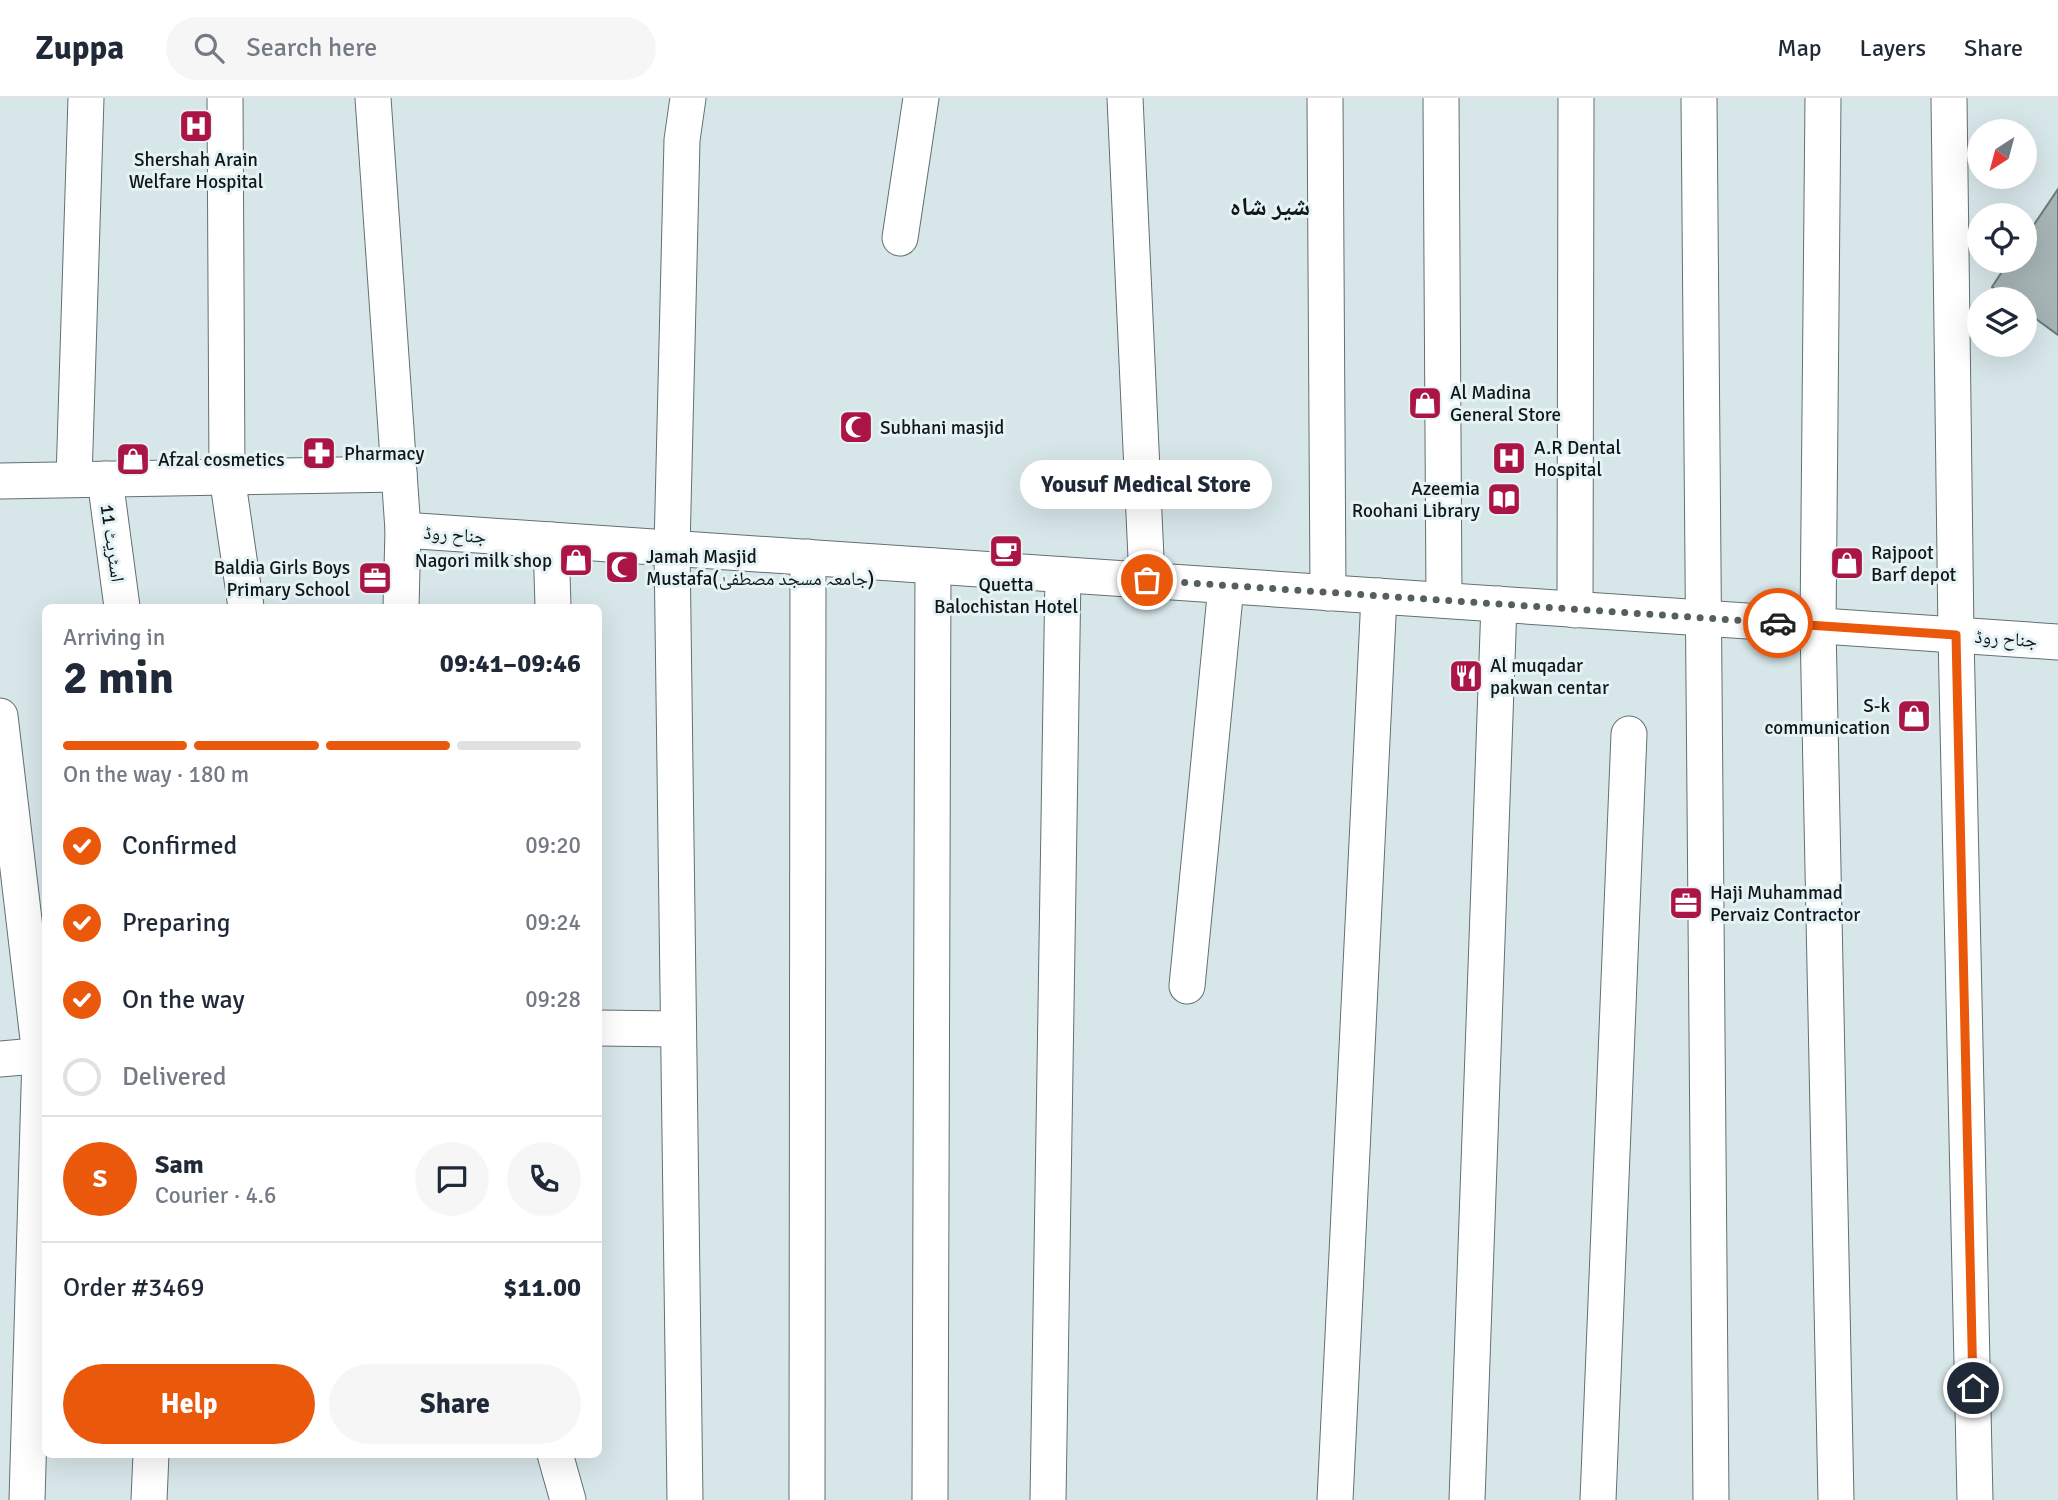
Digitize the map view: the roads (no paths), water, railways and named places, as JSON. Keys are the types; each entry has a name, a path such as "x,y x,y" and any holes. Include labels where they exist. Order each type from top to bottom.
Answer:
{"street":[{"name":"اسٹریٹ 11","path":"86,98 90,479 121,604"},
{"path":"225,98 227,476 246,604"},
{"path":"373,98 403,530 401,604"},
{"path":"685,1500 673,548 682,140 688,98"},
{"path":"901,238 921,98"},
{"path":"1125,98 1147,580"},
{"path":"1325,98 1328,593"},
{"path":"1441,98 1444,600"},
{"path":"1575,610 1577,98"},
{"path":"1699,98 1710,1500"},
{"path":"1824,98 1818,626 1836,1500"},
{"path":"1949,98 1956,635 1975,1500"},
{"path":"0,481 399,474"},
{"name":"جناح روڈ","path":"403,530 2058,642"},
{"path":"551,540 553,604"},
{"path":"807,1500 808,557"},
{"path":"930,1500 933,566"},
{"path":"1048,1500 1063,575"},
{"path":"1187,986 1226,586"},
{"path":"1335,1500 1379,596"},
{"path":"1467,1500 1499,604"},
{"path":"0,716 42,1047"},
{"path":"1598,1500 1629,734"},
{"path":"602,1028 678,1029"},
{"path":"0,1059 42,1055"},
{"path":"27,1500 42,1083"},
{"path":"149,1500 151,1458"},
{"path":"556,1458 568,1500"}],"place":[{"name":"Shershah Arain Welfare Hospital","path":"196,126"},
{"name":"Al Madina General Store","path":"1425,403"},
{"name":"Subhani masjid","path":"856,427"},
{"name":"Pharmacy","path":"319,453"},
{"name":"A.R Dental Hospital","path":"1509,458"},
{"name":"Afzal cosmetics","path":"133,459"},
{"name":"Azeemia Roohani Library","path":"1504,499"},
{"name":"Quetta Balochistan Hotel","path":"1006,551"},
{"name":"Nagori milk shop","path":"576,560"},
{"name":"Rajpoot Barf depot","path":"1847,563"},
{"name":"Jamah Masjid Mustafa(جامعہ مسجد مصطفیٰ)","path":"622,567"},
{"name":"Baldia Girls Boys Primary School","path":"375,578"},
{"name":"Yousuf Medical Store","path":"1147,580"},
{"name":"Al muqadar pakwan centar","path":"1466,676"},
{"name":"S-k communication","path":"1914,716"},
{"name":"Haji Muhammad Pervaiz Contractor","path":"1686,903"}],"district":[{"name":"شیر شاہ","path":"1270,206"}]}
